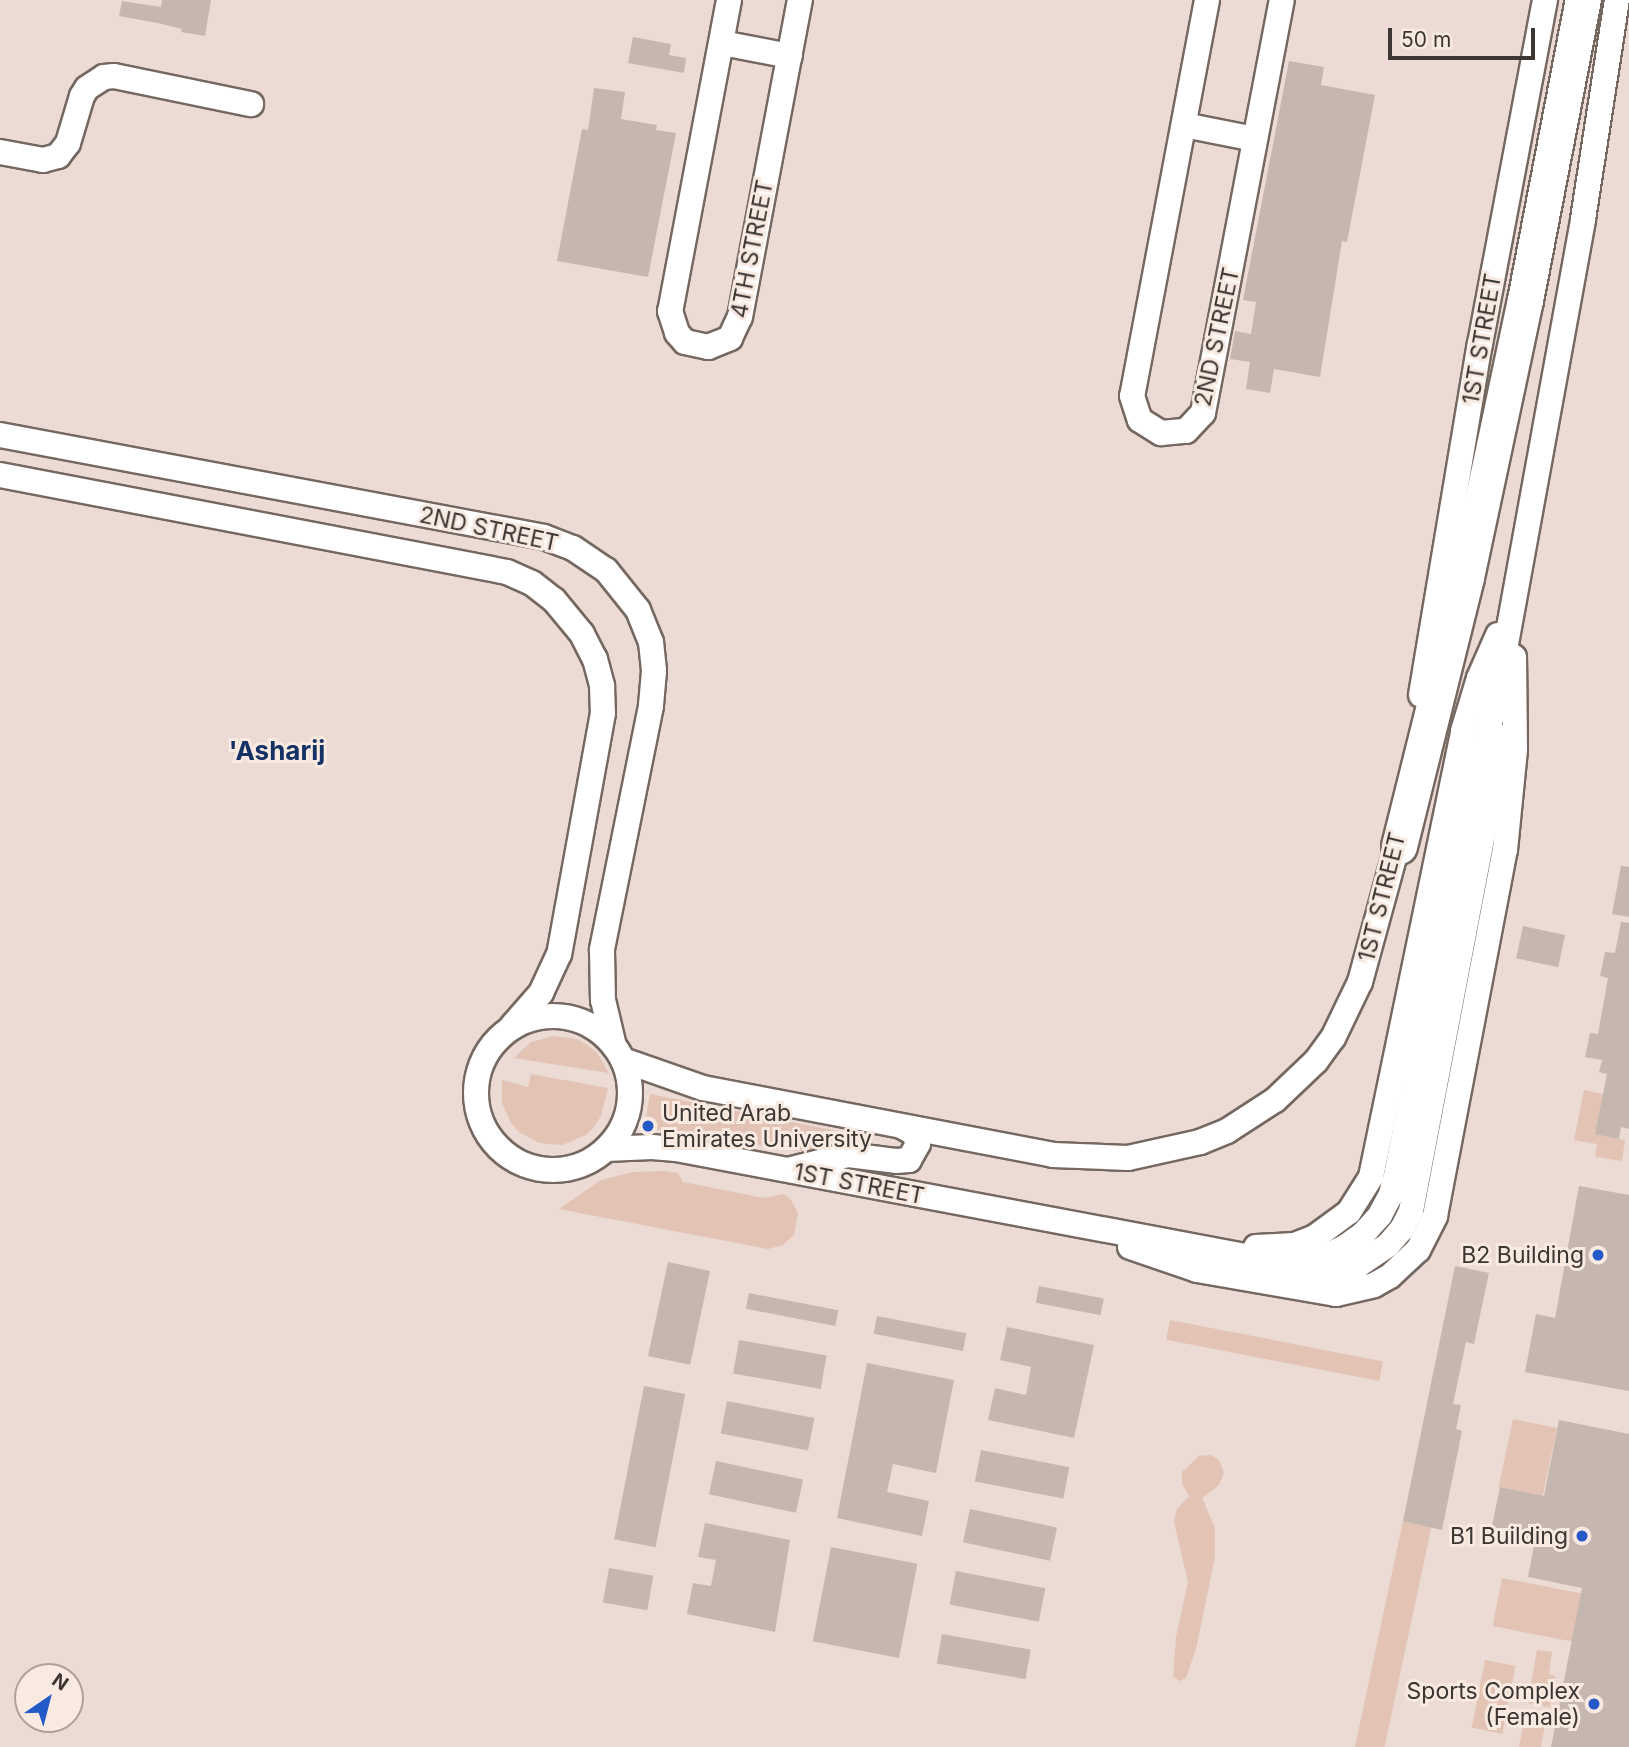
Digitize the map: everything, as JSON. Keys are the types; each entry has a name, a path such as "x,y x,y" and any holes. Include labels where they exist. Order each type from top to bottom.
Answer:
{"highway":[{"path":"1399,846 1466,577 1525,300 1583,0"}],"street":[{"name":"4TH STREET","path":"729,0 670,311 677,333 696,346 720,344 736,328 800,0"},
{"name":"2ND STREET","path":"1208,0 1132,396 1140,420 1161,433 1186,431 1203,413 1282,0"},
{"name":"1ST STREET","path":"619,1053 703,1088 1053,1155 1091,1159 1164,1152 1200,1142 1235,1126 1289,1088 1333,1038 1360,982 1399,846 1413,743 1480,344 1545,0"},
{"name":"1ST STREET","path":"606,1149 676,1149 1282,1263 1304,1262 1345,1247 1380,1215 1391,1194 1397,1171 1468,806 1496,699 1583,219 1617,0"},
{"path":"722,43 790,56"},
{"path":"0,152 43,160 58,156 68,143 82,96 87,88 104,77 114,76 251,104"},
{"path":"1184,125 1255,139"},
{"name":"2ND STREET","path":"0,435 544,537 573,548 606,570 638,610 651,642 654,670 651,706 602,950 603,1000 619,1053"},
{"name":"2ND STREET","path":"0,475 507,572 532,583 554,600 582,634 595,659 602,686 603,713 559,954 541,993 512,1026"},
{"path":"1071,1224 1273,1248 1315,1237 1349,1212 1362,1195 1376,1157 1463,730 1479,678 1511,611"},
{"path":"1120,1243 1197,1270 1336,1294 1374,1285 1390,1276 1405,1264 1423,1242 1435,1216 1507,836 1515,749 1511,611"},
{"name":"1ST STREET","path":"1071,1224 1120,1243 1311,1278 1357,1266 1388,1245 1402,1230 1416,1190 1488,809 1496,760 1496,699"},
{"path":"543,1016 567,1017 590,1025 619,1053 630,1086 627,1114 622,1127 606,1149 578,1166 551,1170 524,1164 491,1139 478,1114 475,1086 488,1050 512,1026 543,1016"},
{"path":"788,1170 835,1156 909,1160 918,1144 914,1133 903,1127"}],"shaded area":[{"path":"553,1036 577,1039 587,1045 597,1053 609,1073 514,1058 531,1042"},
{"path":"531,1074 608,1088 601,1116 594,1127 586,1135 562,1145 539,1143 519,1132 511,1123 502,1103 502,1080 528,1087"},
{"path":"1584,1090 1603,1094 1596,1134 1625,1140 1622,1161 1595,1157 1597,1144 1574,1140"},
{"path":"650,1094 852,1134 849,1145 830,1142 815,1150 799,1151 644,1128"},
{"path":"632,1172 678,1173 683,1182 763,1198 784,1194 798,1213 794,1235 783,1245 768,1249 559,1209 601,1180"},
{"path":"1170,1320 1383,1361 1379,1381 1166,1340"},
{"path":"1513,1419 1557,1428 1543,1496 1499,1486"},
{"path":"1210,1455 1219,1460 1224,1472 1219,1485 1202,1498 1215,1528 1215,1557 1196,1649 1186,1678 1180,1681 1173,1677 1176,1637 1188,1582 1174,1522 1177,1509 1189,1496 1182,1484 1182,1472 1199,1456"},
{"path":"1403,1521 1431,1527 1385,1747 1355,1747"},
{"path":"1502,1578 1582,1593 1572,1642 1493,1626"},
{"path":"1537,1650 1552,1652 1549,1674 1555,1676 1550,1707 1528,1703"},
{"path":"1485,1660 1515,1666 1502,1734 1472,1728"},
{"path":"1525,1716 1546,1720 1541,1747 1519,1747"}],"building":[{"path":"162,0 211,0 205,36 119,16 122,1 161,7"},
{"path":"633,37 671,44 669,55 686,58 684,73 628,63"},
{"path":"1289,61 1324,67 1321,85 1375,95 1347,242 1342,241 1320,377 1274,369 1270,393 1246,389 1250,362 1230,359 1235,331 1251,334 1256,302 1243,300"},
{"path":"594,88 625,92 621,119 657,125 656,130 676,133 648,277 557,261 582,129 588,130"},
{"path":"1621,866 1629,867 1629,917 1612,914"},
{"path":"1621,922 1629,923 1629,1129 1621,1127 1619,1139 1595,1134 1607,1074 1599,1072 1602,1060 1585,1057 1590,1033 1598,1034 1608,978 1600,976 1605,952 1615,953"},
{"path":"1523,926 1565,935 1558,967 1516,958"},
{"name":"B2 Building","path":"1579,1186 1629,1195 1629,1391 1525,1372 1536,1314 1555,1318"},
{"path":"668,1262 710,1271 690,1365 648,1356"},
{"path":"1455,1266 1489,1273 1474,1344 1466,1342 1453,1404 1461,1405 1456,1429 1462,1431 1442,1530 1403,1521"},
{"path":"1039,1286 1104,1299 1101,1315 1036,1303"},
{"path":"749,1293 838,1310 835,1326 746,1309"},
{"path":"877,1316 966,1333 963,1351 874,1334"},
{"path":"1007,1327 1094,1345 1074,1438 988,1420 995,1388 1026,1395 1031,1367 1000,1360"},
{"path":"739,1340 827,1355 821,1389 733,1373"},
{"path":"867,1363 954,1380 936,1473 893,1464 887,1492 929,1501 922,1536 837,1518"},
{"path":"644,1386 685,1394 655,1547 614,1539"},
{"path":"727,1401 814,1418 808,1450 721,1433"},
{"name":"B1 Building","path":"1559,1420 1629,1434 1629,1747 1551,1747 1582,1588 1528,1577 1534,1546 1490,1536 1500,1487 1544,1496"},
{"path":"981,1450 1069,1467 1063,1499 975,1481"},
{"path":"716,1461 803,1480 796,1513 709,1494"},
{"path":"970,1509 1057,1528 1050,1561 963,1542"},
{"path":"705,1523 790,1540 775,1632 687,1614 693,1583 711,1586 716,1560 698,1557"},
{"path":"831,1547 917,1564 899,1658 813,1641"},
{"path":"609,1568 653,1576 647,1610 603,1602"},
{"path":"956,1571 1045,1588 1039,1622 950,1604"},
{"path":"942,1634 1031,1650 1025,1679 937,1664"}],"place":[{"name":"United Arab Emirates University","path":"648,1126"},
{"name":"B2 Building","path":"1598,1255"},
{"name":"B1 Building","path":"1582,1536"},
{"name":"Sports Complex (Female)","path":"1594,1704"}],"district":[{"name":"'Asharij","path":"277,751"}]}
